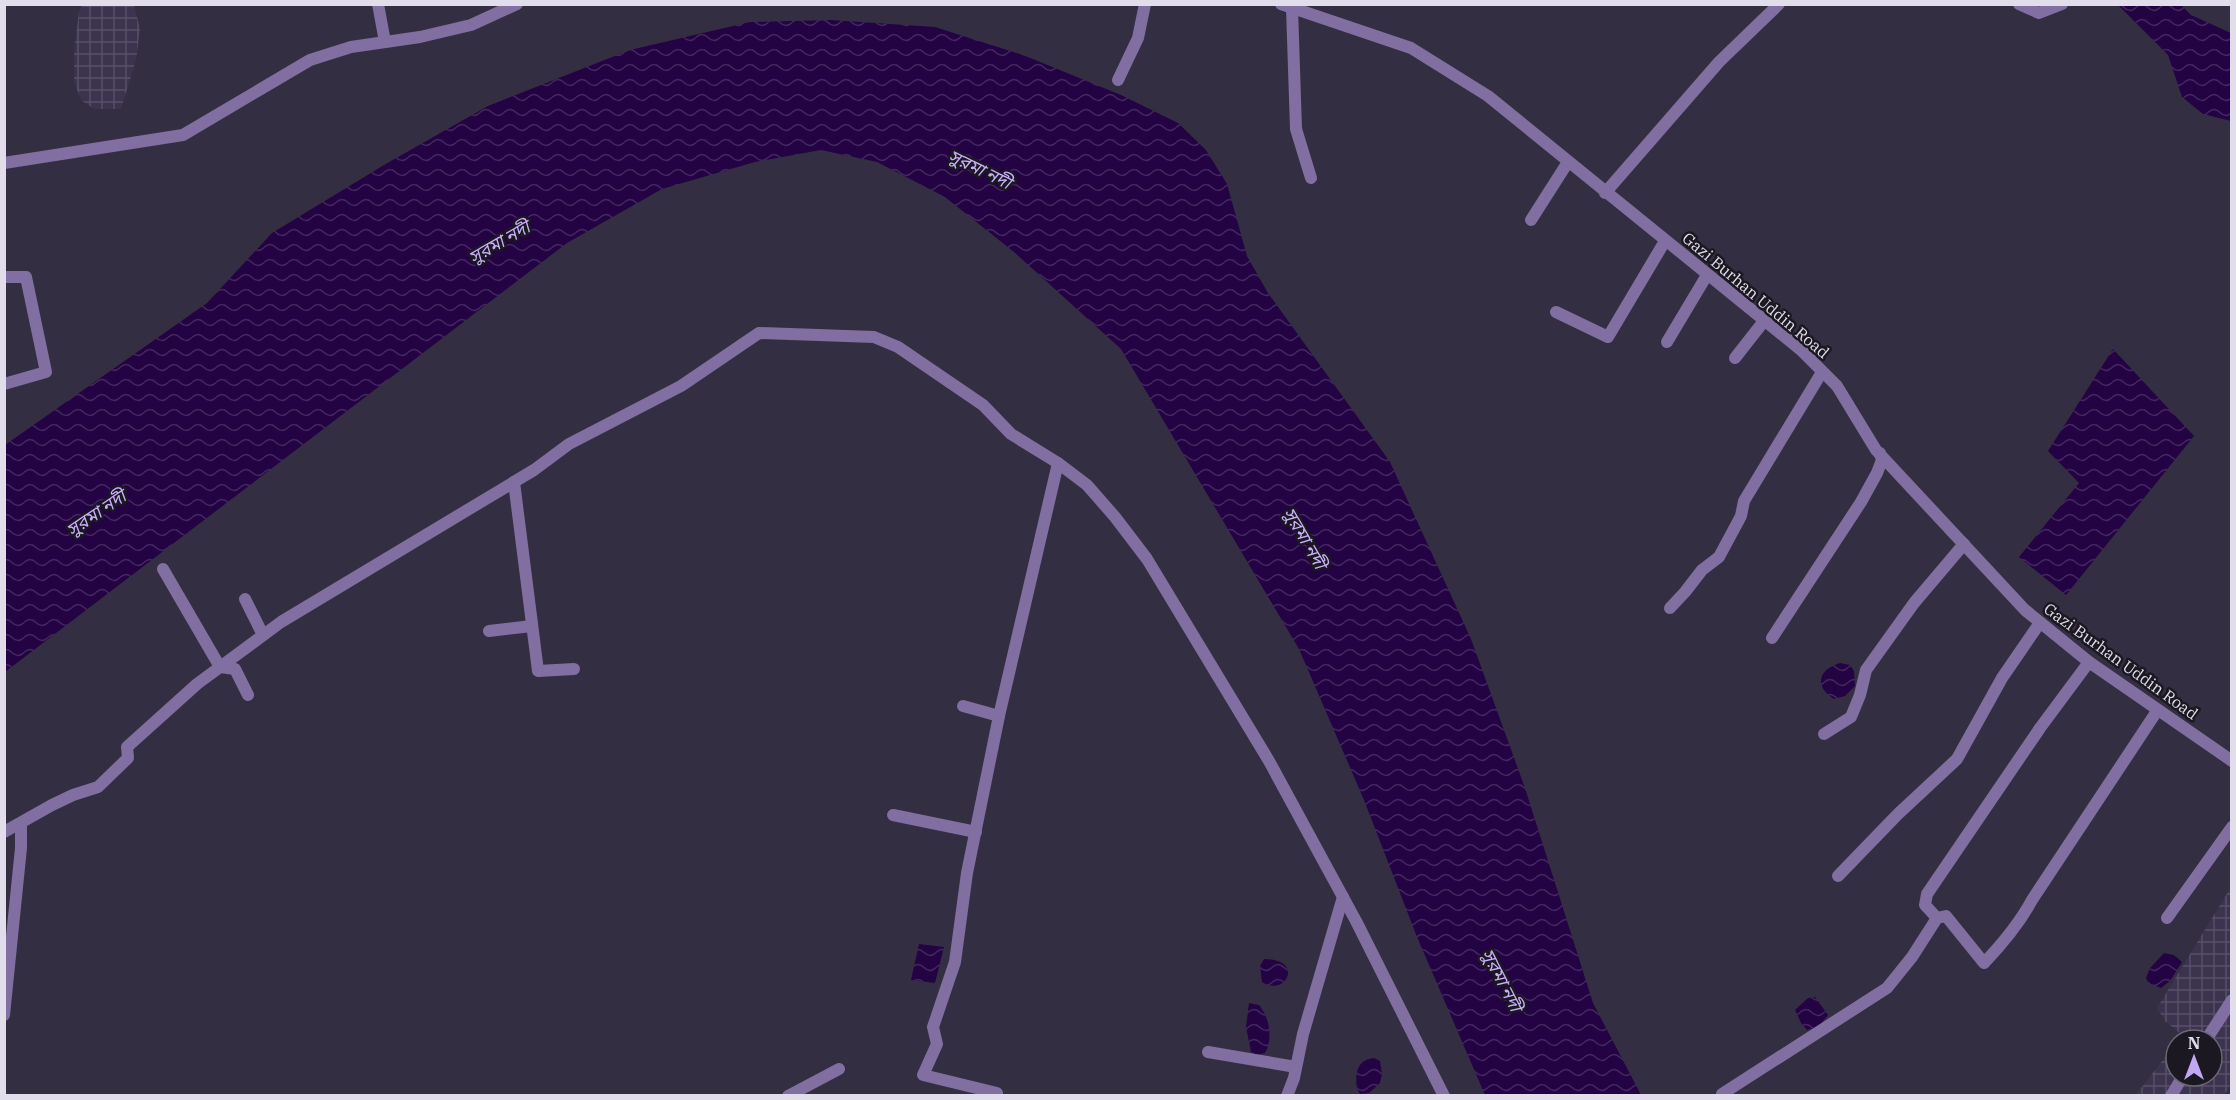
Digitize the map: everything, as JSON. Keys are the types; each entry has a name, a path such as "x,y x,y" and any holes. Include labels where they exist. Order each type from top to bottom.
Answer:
{"street":[{"path":"378,4 385,42"},
{"path":"4,163 183,135 310,60 351,47 420,37 471,25 517,4"},
{"path":"1118,80 1138,38 1145,4"},
{"path":"1605,193 1719,62 1779,4"},
{"path":"2019,4 2040,13 2062,4"},
{"path":"1286,6 1296,129 1311,178"},
{"name":"Gazi Burhan Uddin Road","path":"1286,6 1411,48 1488,96 1801,350 1837,386 1880,453 2039,624 2157,711 2232,761"},
{"path":"1531,220 1568,162"},
{"path":"1556,312 1608,337 1665,241"},
{"path":"1667,342 1707,275"},
{"path":"4,277 26,277 46,372 4,384"},
{"path":"1736,358 1764,321"},
{"path":"4,832 73,795 98,787 128,758 127,747 198,684 281,622 534,470 569,444 681,386 759,333 874,337 898,347 983,405 1011,434 1058,463 1087,485 1147,558 1228,691 1343,897 1444,1095"},
{"path":"1670,608 1686,592 1702,570 1719,557 1741,516 1744,501 1822,372"},
{"path":"1772,638 1861,502 1877,473 1882,460 1880,453"},
{"path":"997,1093 923,1076 937,1044 933,1027 955,962 967,873 999,716 1058,463"},
{"path":"514,482 538,671 574,669"},
{"path":"1824,734 1851,717 1860,695 1866,670 1914,603 1964,544"},
{"path":"163,569 220,667"},
{"path":"245,598 263,635"},
{"path":"1838,876 1898,814 1957,759 2002,678 2039,624"},
{"path":"489,631 532,626"},
{"path":"1937,918 1925,905 1927,894 2040,728 2089,662"},
{"path":"220,667 235,669 248,695"},
{"path":"963,706 999,716"},
{"path":"1722,1094 1887,988 1912,957 1937,918 1946,916 1984,963 2003,944 2022,917 2157,711"},
{"path":"893,815 976,832"},
{"path":"4,1015 19,870 21,823"},
{"path":"2167,918 2232,827"},
{"path":"1287,1095 1343,897"},
{"path":"2214,1028 2232,1000"},
{"path":"1208,1052 1296,1067"},
{"path":"788,1095 839,1069"}],"shaded area":[{"path":"82,5 134,5 140,29 136,60 121,109 94,109 81,100 74,81 74,52 79,11"},
{"path":"2231,887 2231,1084 2224,1095 2135,1096 2164,1059 2164,1088 2224,1088 2224,1028 2174,1028 2165,1021 2157,1008"}],"water":[{"path":"2118,5 2181,5 2191,15 2231,33 2231,121 2203,114 2182,97 2168,55"},
{"name":"সুরমা নদী","path":"831,20 935,27 1023,55 1121,95 1178,123 1206,150 1227,184 1247,256 1268,293 1390,462 1471,639 1525,788 1593,1003 1641,1095 1485,1095 1417,937 1364,800 1299,649 1121,349 1014,252 945,197 877,162 821,150 755,162 662,189 567,243 5,672 5,445 207,303 272,233 384,165 488,106 630,50 750,22"},
{"path":"2113,349 2194,436 2066,595 2019,557 2079,483 2048,451"},
{"path":"1840,663 1850,665 1854,671 1855,686 1845,696 1834,699 1823,689 1821,678 1827,669"},
{"path":"919,944 944,947 935,983 911,980"},
{"path":"2164,953 2174,955 2182,962 2170,981 2161,988 2148,983 2146,978 2150,968"},
{"path":"1264,959 1277,961 1284,965 1288,970 1284,982 1271,986 1262,982 1260,966"},
{"path":"1815,997 1828,1015 1819,1026 1807,1030 1795,1010 1808,998"},
{"path":"1249,1003 1259,1005 1263,1010 1270,1035 1265,1053 1257,1055 1251,1052 1246,1027"},
{"path":"1374,1058 1380,1061 1382,1074 1380,1083 1369,1093 1360,1094 1356,1083 1358,1069 1363,1062"}]}
